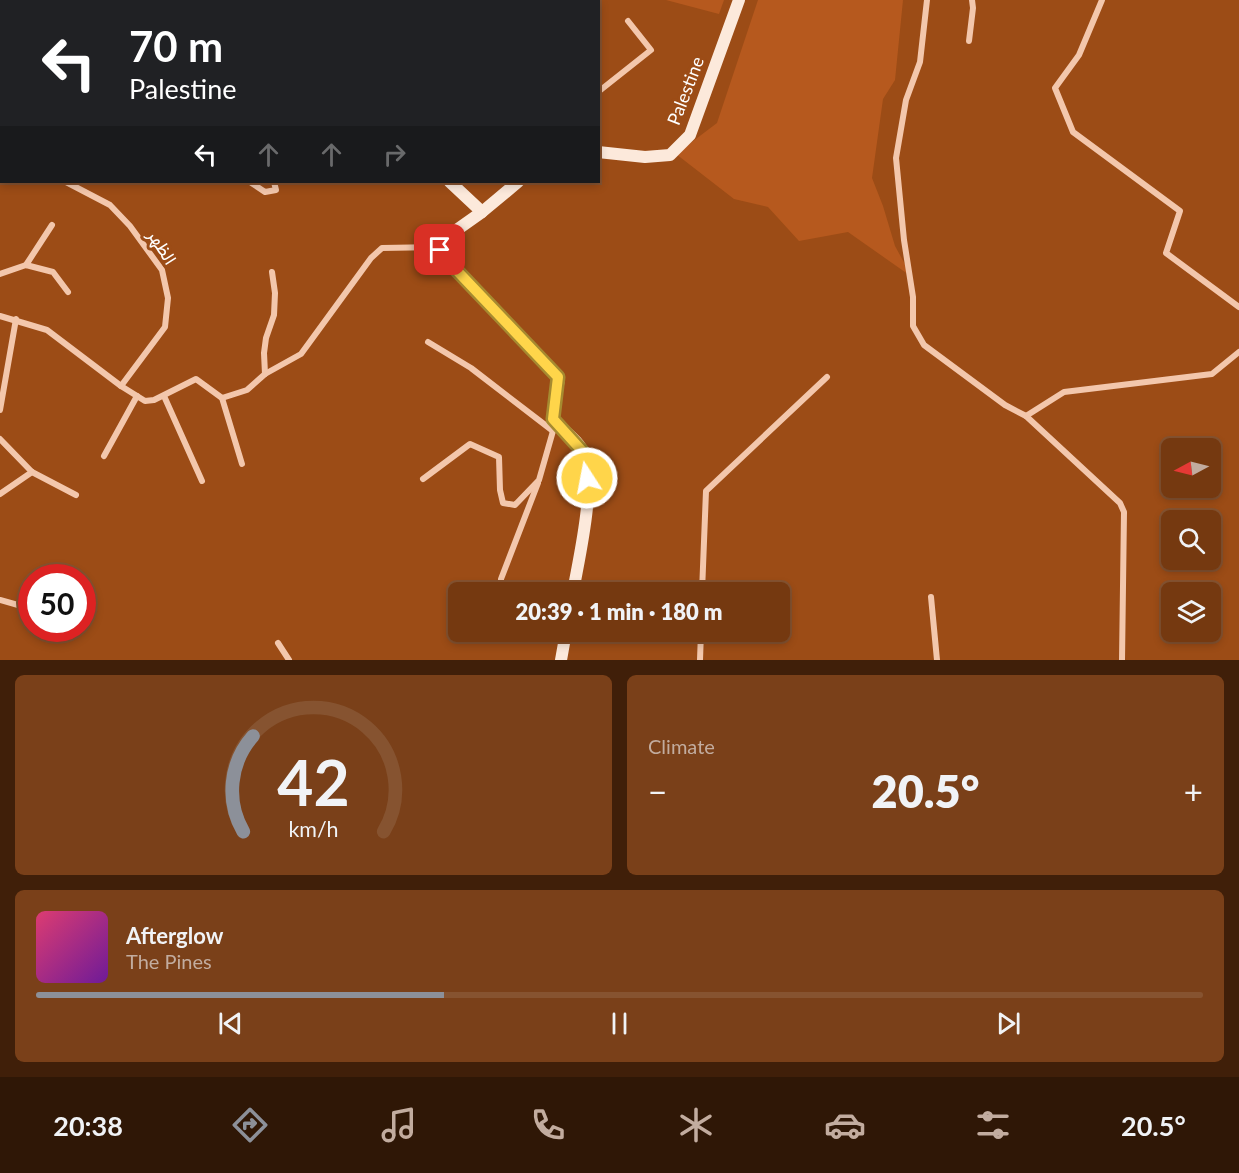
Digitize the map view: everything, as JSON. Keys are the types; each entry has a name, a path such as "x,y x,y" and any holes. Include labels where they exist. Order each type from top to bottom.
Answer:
{"main road":[{"name":"Palestine","path":"600,152 645,157 670,155 690,135 739,0"},
{"path":"451,183 482,212"},
{"path":"517,183 482,212 441,241 439,248 444,257 558,377 553,415 554,426 581,448 585,460 587,504 575,582"},
{"path":"561,660 564,642"}],"street":[{"path":"927,0 920,62 906,100 896,158 904,240 913,297 913,327 924,345 1005,405 1026,416 1120,503 1124,512 1122,660"},
{"path":"969,41 972,0"},
{"path":"1102,0 1078,55 1055,88 1073,132 1180,211 1166,253 1239,307"},
{"path":"600,90 651,50 628,21"},
{"name":"الظهر","path":"68,183 110,205 130,226 162,270 168,298 165,327 121,386"},
{"path":"252,183 265,192 276,190 274,183"},
{"path":"26,265 52,225"},
{"path":"222,398 247,390 265,374 301,354 371,258 382,248 439,248"},
{"path":"0,274 26,265 53,272 68,292"},
{"path":"265,374 266,338 274,315 275,293 272,272"},
{"path":"0,315 47,330 121,386 146,401 164,396 196,379 222,398 242,464"},
{"path":"0,410 16,319"},
{"path":"428,342 471,368 554,426 539,480 501,582"},
{"path":"1026,416 1064,392 1212,374 1239,352"},
{"path":"702,582 706,491 827,377"},
{"path":"104,456 137,396"},
{"path":"164,396 202,481"},
{"path":"0,439 32,472 76,495"},
{"path":"423,479 470,444 499,457 500,490 503,503 515,505 539,480"},
{"path":"0,494 32,472"},
{"path":"930,597 937,660"},
{"path":"0,600 18,605"},
{"path":"700,660 701,642"},
{"path":"278,643 289,660"}],"shaded area":[{"path":"666,0 724,0 719,14"},
{"path":"758,0 903,0 895,80 883,99 872,178 895,246 912,277 848,232 799,241 768,207 734,199 676,154 717,123"}],"route":[{"path":"440,250 444,257 559,378 553,419 581,448 587,478"}]}
